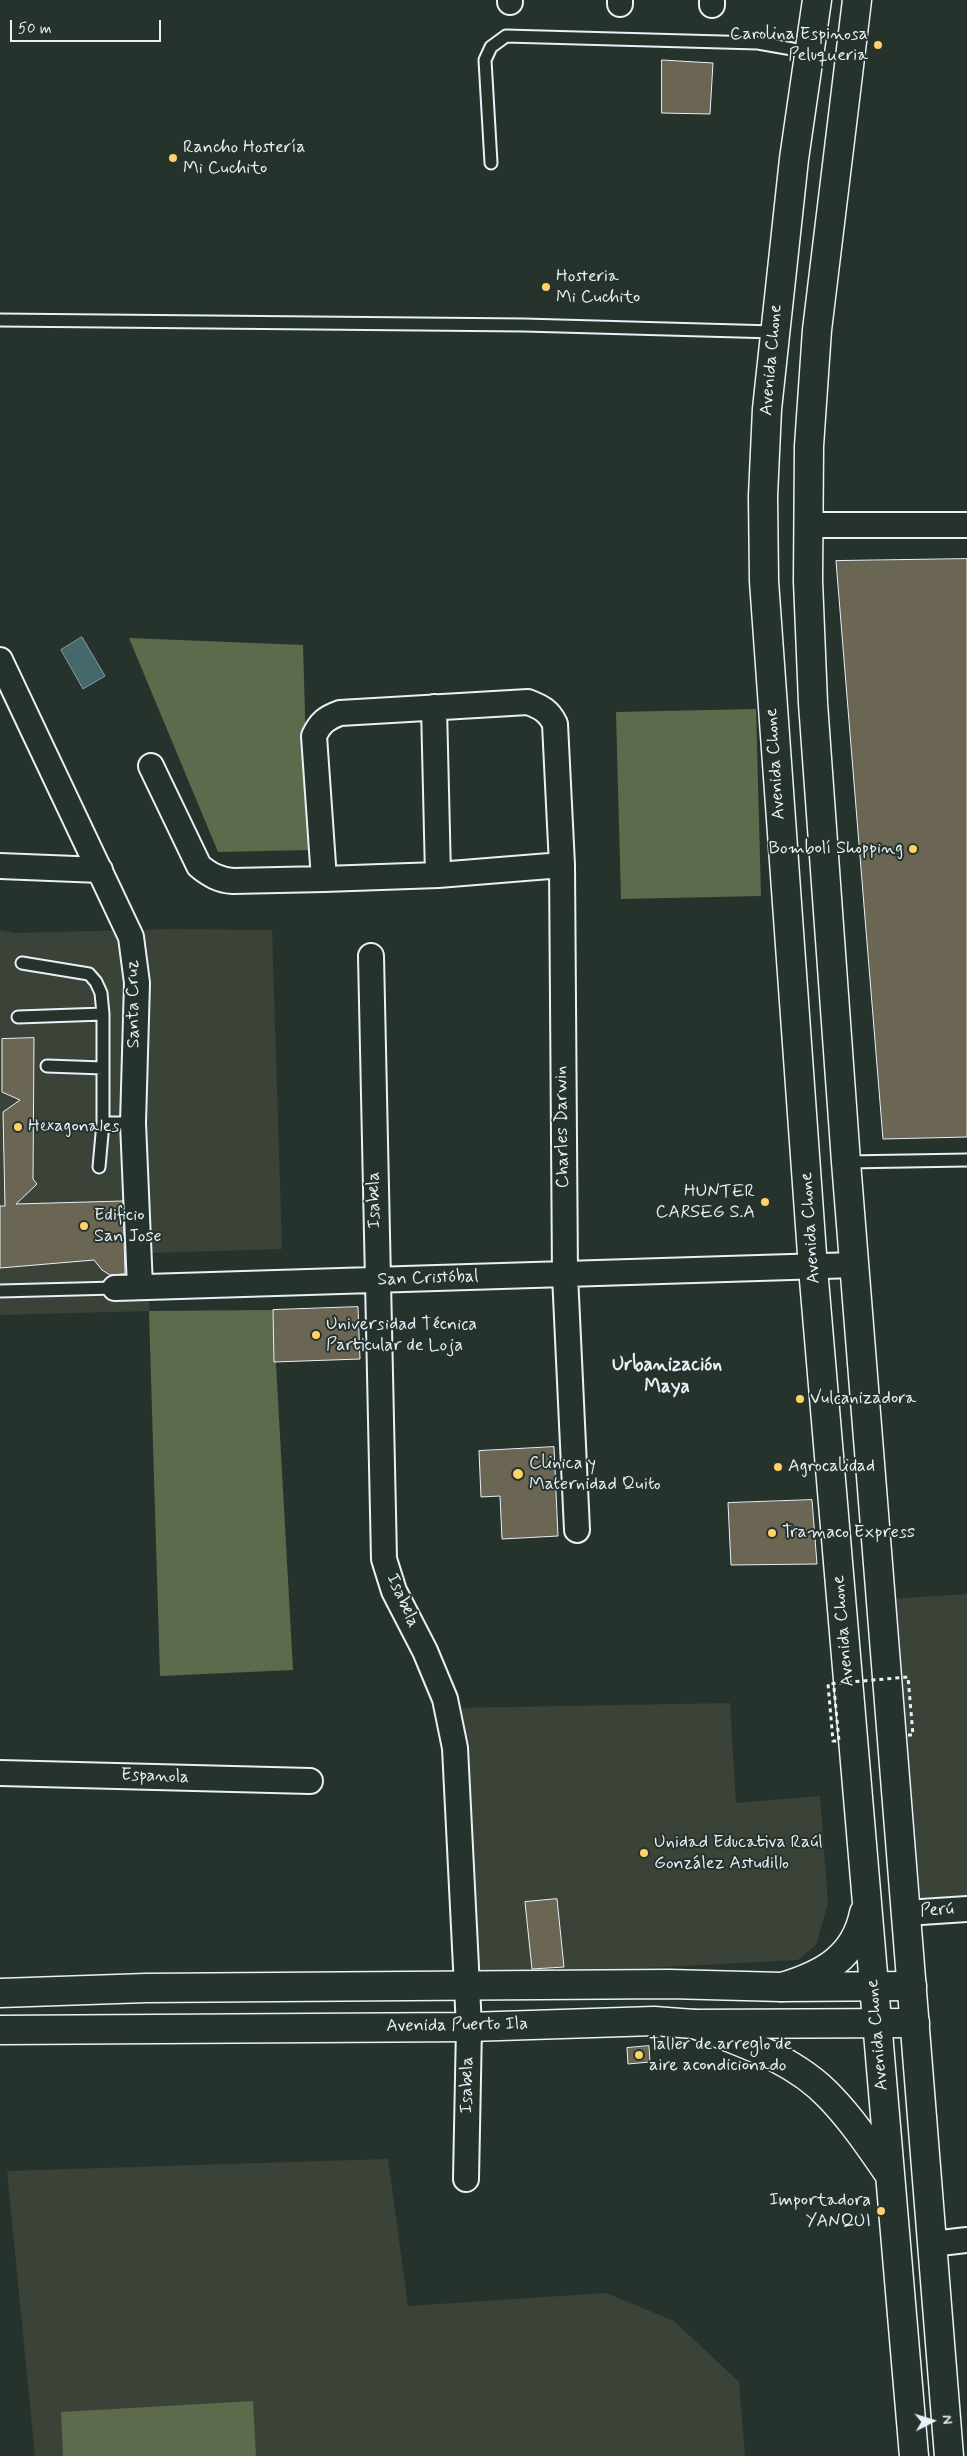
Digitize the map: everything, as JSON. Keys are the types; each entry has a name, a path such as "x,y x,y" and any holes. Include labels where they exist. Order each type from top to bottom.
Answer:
{"main road":[{"name":"Avenida Chone","path":"817,0 794,159 766,409 763,496 764,581 813,1268 914,2456"},
{"name":"Avenida Chone","path":"857,0 818,330 809,446 808,581 813,702 846,1162 949,2456"},
{"path":"782,1987 810,1979 837,1961 852,1946 861,1930 866,1899"},
{"path":"0,1993 146,1988 669,1984 782,1987 912,1986"},
{"name":"Avenida Puerto Ila","path":"0,2030 469,2027 654,2021 694,2024 915,2023"},
{"path":"694,2024 779,2059 810,2079 830,2097 890,2174"}],"street":[{"path":"809,525 967,525"},
{"name":"Santa Cruz","path":"0,660 131,936 137,983 133,1123 140,1287"},
{"name":"Charles Darwin","path":"434,707 528,702 541,707 550,714 555,724 562,865 565,1275 577,1530"},
{"path":"324,879 314,736 319,725 328,717 340,714 434,707 438,875"},
{"path":"151,766 199,866 222,880 233,882 438,875 562,865"},
{"path":"0,866 100,870"},
{"name":"Isabela","path":"371,956 376,1281 384,1559 394,1592 425,1651 445,1699 455,1748 468,1987 466,2179"},
{"name":"San Cristóbal","path":"115,1288 813,1268 855,1265"},
{"name":"Espanola","path":"0,1773 310,1781"},
{"name":"Perú","path":"906,1913 967,1909"},
{"path":"932,2244 967,2240"}],"lane":[{"path":"491,163 485,60 491,47 506,36 758,43 809,52"},
{"path":"0,320 524,325 774,332"},
{"path":"22,963 89,974 96,982 101,993 103,1014 103,1123 99,1167"},
{"path":"18,1016 103,1014"},
{"path":"47,1066 103,1068"},
{"path":"103,1123 133,1123"},
{"path":"846,1162 967,1160"},
{"name":"San Cristóbal","path":"0,1291 115,1288"}],"path":[{"path":"834,1688 839,1741 833,1742 828,1684 908,1677 913,1734 906,1735"}],"shaded area":[{"path":"171,929 272,930 282,1249 151,1253 149,1311 0,1315 0,930 14,933"},
{"path":"967,1594 967,1895 912,1899 889,1599"},
{"name":"Unidad Educativa Raúl González Astudillo","path":"730,1703 736,1803 820,1796 828,1903 816,1945 798,1960 471,1977 455,1708"},
{"path":"388,2159 408,2306 606,2293 674,2321 739,2382 745,2456 35,2456 7,2171"}],"green space":[{"path":"129,638 303,645 309,850 218,852"},
{"path":"756,709 761,896 621,899 616,712"},
{"path":"273,1310 293,1670 160,1676 149,1311"},
{"path":"253,2401 256,2456 63,2456 61,2412"}],"water":[{"path":"82,637 105,676 83,689 61,650"}],"building":[{"path":"662,60 713,63 710,114 662,113"},
{"name":"Bombolí Shopping","path":"967,559 967,1137 883,1139 836,561"},
{"path":"34,1038 33,1179 37,1184 16,1204 123,1201 125,1274 110,1275 102,1270 94,1260 0,1268 0,1206 5,1206 3,1112 20,1100 2,1092 2,1039"},
{"name":"Universidad Técnica Particular de Loja","path":"358,1307 360,1359 274,1362 273,1310"},
{"name":"Clinica y Maternidad Quito","path":"554,1447 558,1536 502,1539 500,1496 481,1497 479,1451"},
{"name":"Tramaco Express","path":"812,1500 817,1564 731,1565 728,1503"},
{"path":"557,1899 564,1967 532,1969 525,1902"},
{"name":"Taller de arreglo de aire acondicionado","path":"649,2046 650,2062 628,2064 627,2048"}],"place":[{"name":"Carolina Espinosa Peluqueria","path":"878,45"},
{"name":"Rancho Hostería Mi Cuchito","path":"173,158"},
{"name":"Hosteria Mi Cuchito","path":"546,287"},
{"name":"Bombolí Shopping","path":"913,849"},
{"name":"Hexagonales","path":"18,1127"},
{"name":"HUNTER CARSEG S.A","path":"765,1202"},
{"name":"Edificio San Jose","path":"84,1226"},
{"name":"Universidad Técnica Particular de Loja","path":"316,1335"},
{"name":"Vulcanizadora","path":"800,1399"},
{"name":"Agrocalidad","path":"778,1467"},
{"name":"Clinica y Maternidad Quito","path":"518,1474"},
{"name":"Tramaco Express","path":"772,1533"},
{"name":"Unidad Educativa Raúl González Astudillo","path":"644,1853"},
{"name":"Taller de arreglo de aire acondicionado","path":"639,2055"},
{"name":"Importadora YANQUI","path":"881,2211"}],"district":[{"name":"Urbanización Maya","path":"667,1377"}]}
